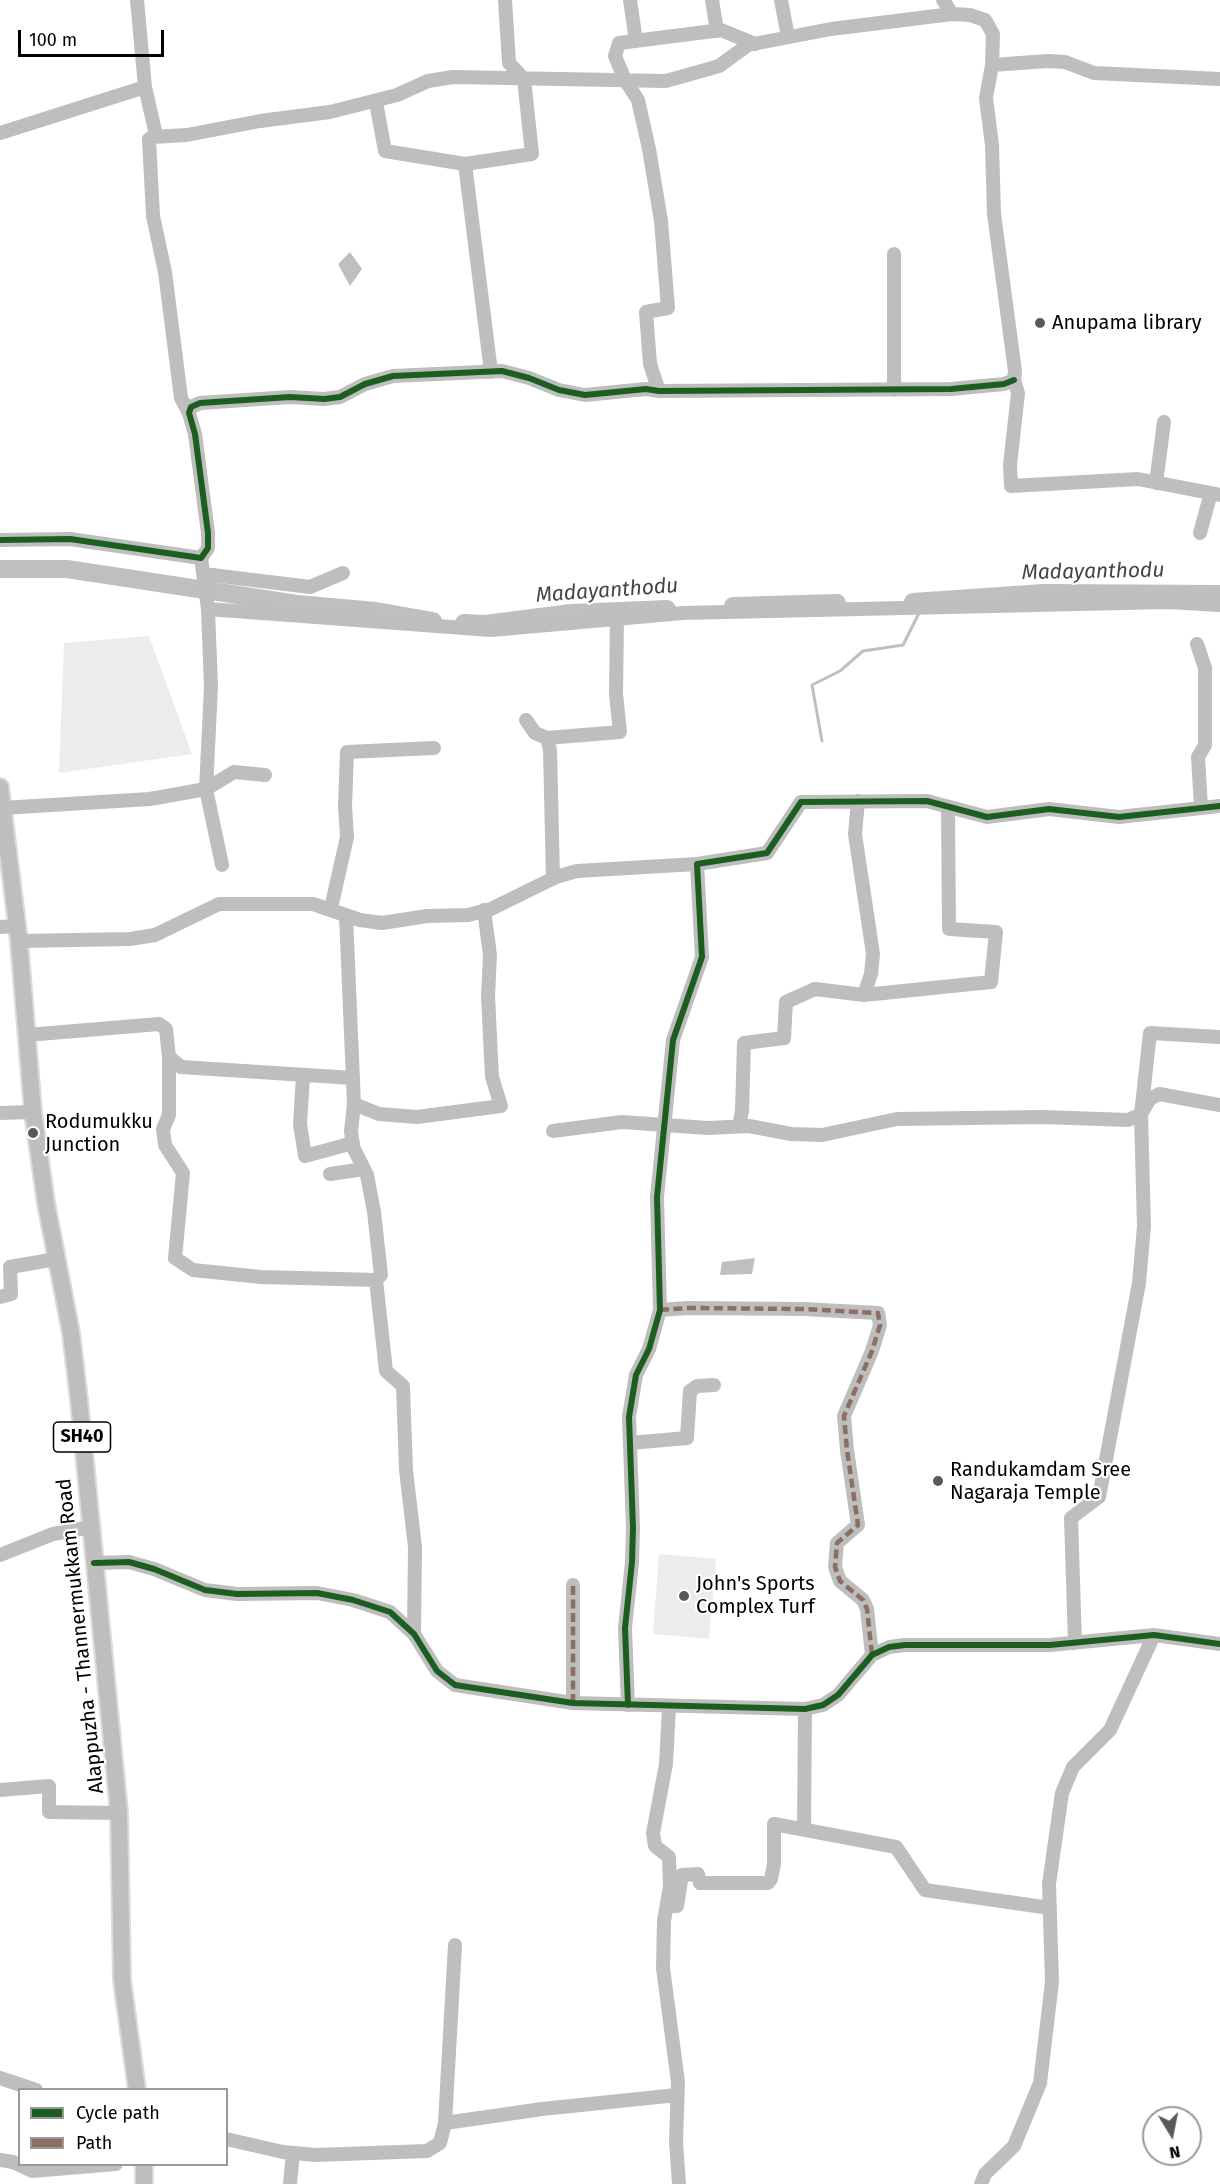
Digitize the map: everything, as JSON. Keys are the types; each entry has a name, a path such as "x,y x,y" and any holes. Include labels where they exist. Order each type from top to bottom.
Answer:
{"main road":[{"name":"Alappuzha - Thannermukkam Road","path":"0,787 12,931 27,1035 33,1112 70,1333 91,1527 119,1813 122,1980 136,2088"},
{"path":"144,2166 144,2184"}],"street":[{"path":"137,0 145,87 156,135"},
{"path":"376,102 385,151 465,164 532,154 524,79 509,63 505,0"},
{"path":"630,0 636,41"},
{"path":"712,0 717,30"},
{"path":"781,0 788,37"},
{"path":"943,0 952,14"},
{"path":"222,865 206,789 211,687 208,609 201,558 208,548 208,533 201,477 189,413 181,398 165,272 153,216 149,139 156,135 187,135 260,121 330,112 376,102 428,81 453,77 666,81 719,66 748,45 788,37 831,29 952,14 970,15 985,20 993,34 992,65 986,98 992,145 994,214 1016,371 1014,380 1018,393 1010,465 1011,486 1138,479 1215,496 1200,533"},
{"path":"659,391 650,364 646,312 668,308 663,232 638,100 625,80 615,56 619,44 717,30 755,44"},
{"path":"992,65 1065,62 1094,73 1220,79"},
{"path":"0,133 145,87"},
{"path":"465,164 492,372"},
{"path":"894,254 894,390"},
{"path":"189,413 191,407 200,404 280,398 339,397 365,384 393,376 502,371 529,378 559,390 585,395 646,389 659,391 951,389 1004,384 1014,380"},
{"path":"1156,483 1164,422"},
{"path":"0,540 70,539 201,558"},
{"path":"204,579 310,587 343,573"},
{"path":"208,609 491,630 683,613 1121,603 1220,605"},
{"path":"526,720 535,733 548,738 620,732 616,694 617,619"},
{"path":"1197,644 1205,668 1205,745 1198,757 1201,807"},
{"path":"548,738 553,879"},
{"path":"331,908 347,837 345,806 348,752 434,748"},
{"path":"2,808 150,799 206,789 234,772 265,775"},
{"path":"858,801 855,834 873,954 871,974 864,995"},
{"path":"12,931 130,939 155,935 219,904 313,904 331,908 346,916 382,923 427,916 468,915 577,871 697,864 767,853 801,802 927,801 987,817 1049,809 1119,817 1220,806"},
{"path":"739,1126 742,1111 744,1043 784,1038 786,1002 815,989 864,995 990,982 996,933 949,929 948,808"},
{"path":"628,1705 625,1628 633,1528 629,1417 636,1375 649,1348 660,1310 657,1197 663,1123 673,1040 702,957 697,864"},
{"path":"354,1104 379,1113 417,1117 501,1106 492,1077 488,996 490,955 484,910"},
{"path":"27,1035 159,1024 166,1029 169,1057 169,1115 163,1129 165,1145 183,1173 175,1258 193,1270 261,1277 376,1280 381,1275 374,1212 364,1169 353,1143 351,1131 354,1104 346,916"},
{"path":"1076,1643 1071,1518 1099,1497 1139,1282 1144,1226 1142,1114 1150,1033 1220,1037"},
{"path":"169,1057 181,1067 261,1070 303,1076 353,1078"},
{"path":"303,1076 300,1124 304,1156 353,1143"},
{"path":"553,1131 622,1122 663,1123 708,1128 739,1126 791,1134 822,1135 897,1119 1043,1117 1128,1120 1142,1114 1150,1098 1159,1094 1220,1105"},
{"path":"0,1113 33,1112"},
{"path":"330,1174 364,1169"},
{"path":"0,1297 11,1294 10,1267 57,1259"},
{"path":"376,1280 386,1371 403,1386 406,1470 415,1547 414,1634"},
{"path":"660,1310 688,1308 803,1309 878,1313 880,1325 872,1351 844,1416 851,1485 858,1525 837,1543 835,1567 840,1581 863,1600 867,1609 872,1655"},
{"path":"630,1443 687,1438 690,1390 697,1386 714,1385"},
{"path":"0,1555 44,1537 91,1527"},
{"path":"94,1563 129,1562 154,1569 206,1590 237,1594 317,1593 353,1600 390,1612 414,1634 437,1671 455,1685 573,1703 805,1708 823,1705 838,1695 872,1655 889,1647 905,1645 1007,1646 1076,1643 1154,1635 1220,1644"},
{"path":"573,1585 573,1703"},
{"path":"981,2184 985,2174 1014,2146 1040,2083 1052,1982 1049,1884 1062,1793 1073,1767 1110,1730 1154,1635"},
{"path":"669,1706 666,1764 653,1833 655,1846 669,1857 670,1886 663,1932 663,1968 677,2095 676,2142 679,2184"},
{"path":"804,1829 805,1708"},
{"path":"0,1790 49,1786 49,1812 119,1813"},
{"path":"667,1906 677,1906 682,1875 698,1874 700,1883 768,1883 774,1864 774,1824 896,1847 924,1890 1050,1908"},
{"path":"228,2139 293,2153 316,2155 427,2151 440,2143 445,2123 455,1945"},
{"path":"0,2078 30,2088"},
{"path":"445,2123 542,2109 677,2095"},
{"path":"290,2184 293,2153"},
{"path":"0,2160 18,2163"},
{"path":"30,2167 59,2171 100,2166"}],"shaded area":[{"path":"350,252 362,269 350,286 338,264"},
{"path":"149,636 192,754 59,773 64,643"},
{"path":"755,1258 752,1274 720,1275 722,1262"},
{"name":"John's Sports Complex Turf","path":"659,1554 716,1559 709,1639 653,1634"}],"waterway":[{"name":"Madayanthodu","path":"0,569 67,569 297,604 376,611 433,621"},
{"name":"Madayanthodu","path":"913,602 1044,593 1220,594"},
{"name":"Madayanthodu","path":"733,606 837,603"},
{"name":"Madayanthodu","path":"464,623 485,624 571,613 667,609"},
{"path":"822,741 812,685 840,671 863,651 903,645 920,611"}],"marked path":[{"path":"660,1310 688,1308 803,1309 878,1313 880,1325 872,1351 844,1416 858,1525 837,1543 835,1567 840,1581 863,1600 867,1609 872,1655"},
{"path":"573,1585 573,1703"}],"cycle path":[{"path":"0,540 70,539 201,558 208,548 208,533 195,434 189,413 191,407 200,403 290,397 324,399 340,397 365,384 393,376 502,371 529,378 559,390 585,395 646,389 659,391 951,389 1004,384 1014,380"},
{"path":"628,1705 625,1628 633,1528 629,1417 636,1375 649,1349 660,1310 657,1197 673,1040 702,957 697,864 767,853 801,802 927,801 987,817 1049,809 1119,817 1220,806"},
{"path":"94,1563 129,1562 154,1569 205,1590 237,1594 317,1593 353,1600 390,1612 414,1634 437,1671 455,1685 573,1703 805,1709 823,1705 838,1695 872,1655 889,1647 905,1645 1050,1645 1154,1635 1220,1644"}],"place":[{"name":"Anupama library","path":"1040,323"},
{"name":"Rodumukku Junction","path":"33,1133"},
{"name":"Randukamdam Sree Nagaraja Temple","path":"938,1481"},
{"name":"John's Sports Complex Turf","path":"684,1596"}]}
